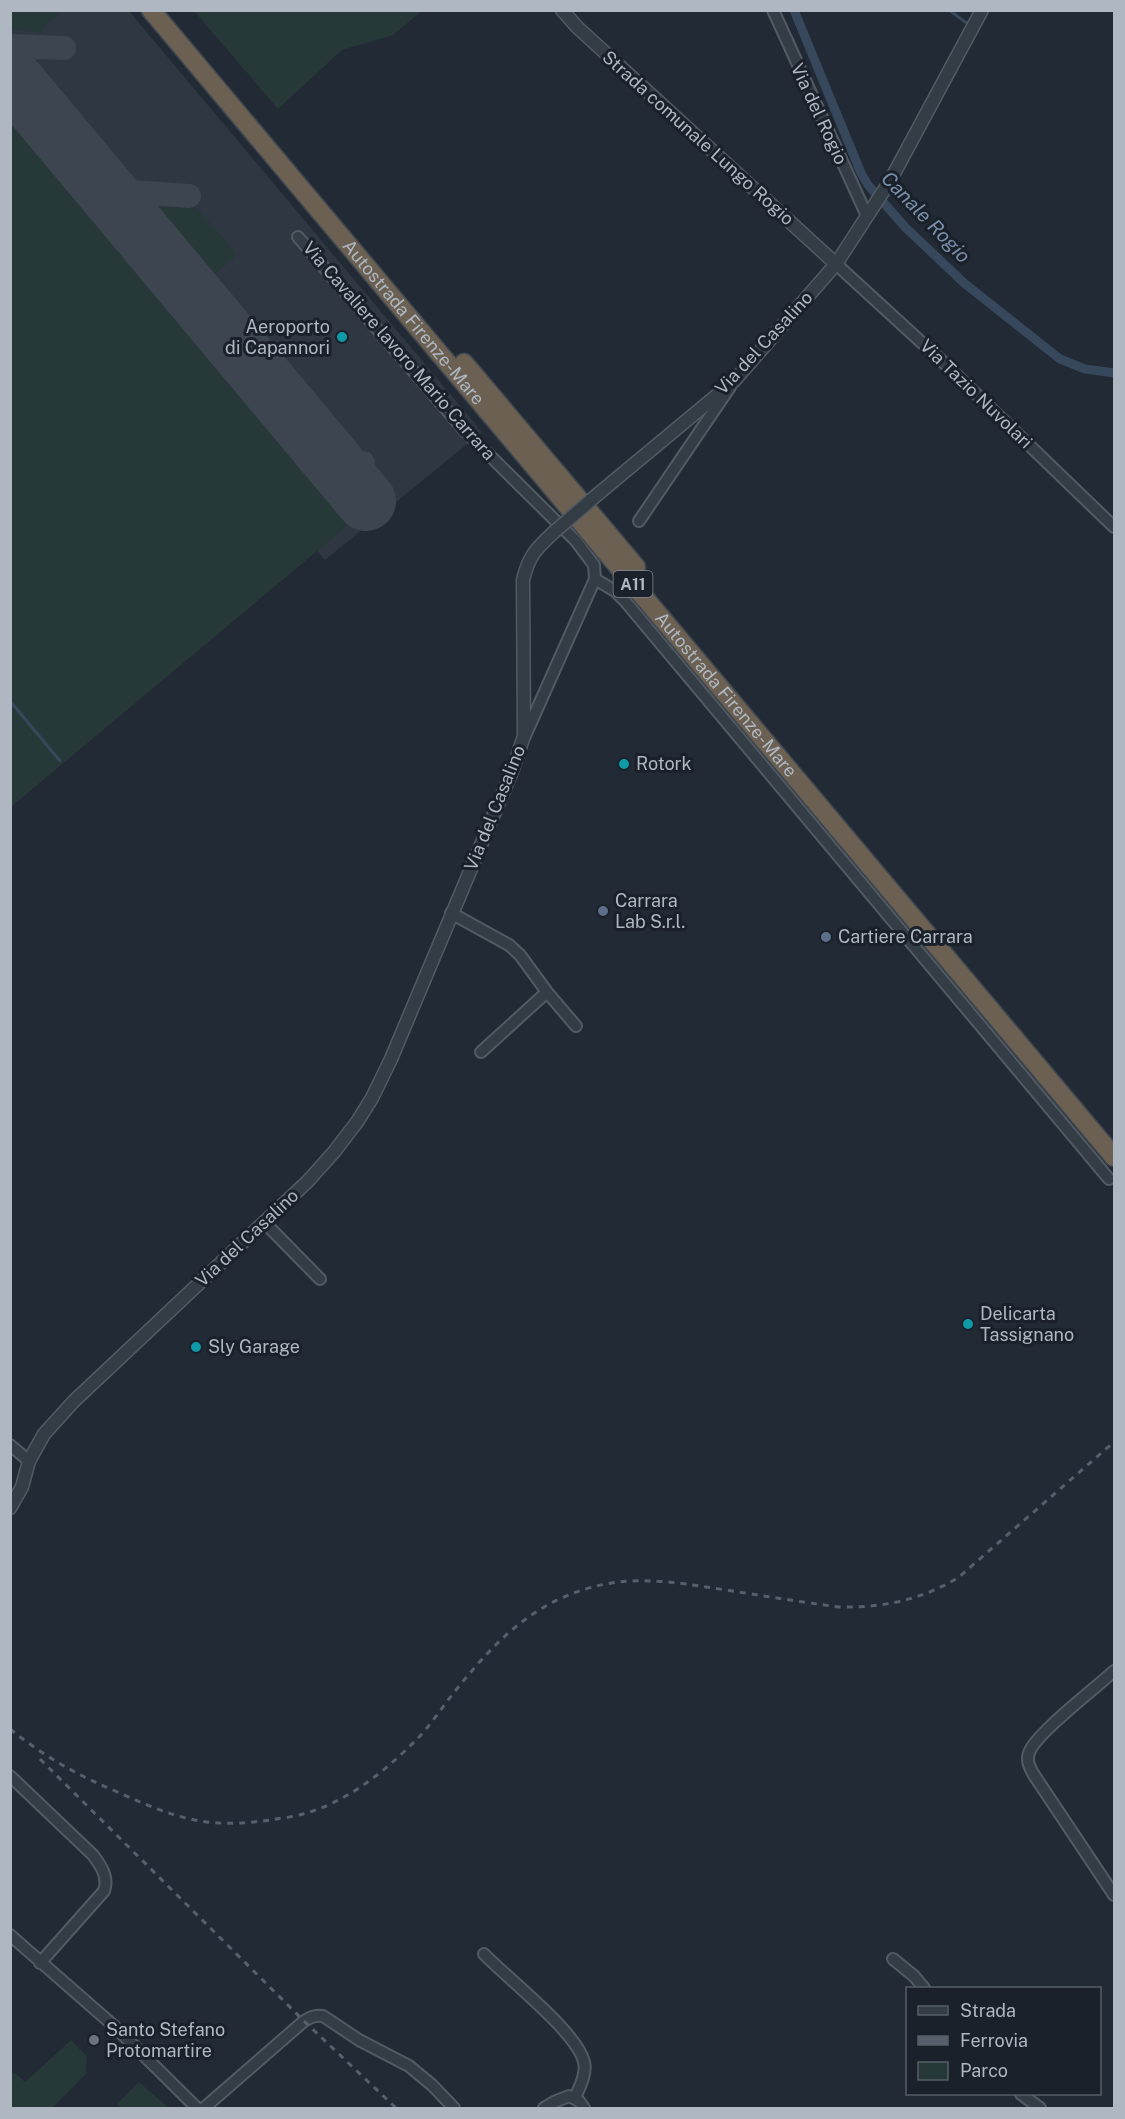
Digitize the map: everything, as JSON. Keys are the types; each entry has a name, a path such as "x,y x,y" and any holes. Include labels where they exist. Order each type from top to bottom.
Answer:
{"highway":[{"name":"Autostrada Firenze-Mare","path":"151,10 1114,1157"},
{"name":"Autostrada Firenze-Mare","path":"168,10 1114,1139"}],"street":[{"name":"Strada comunale Lungo Rogio","path":"562,10 577,27 836,264"},
{"name":"Via del Rogio","path":"773,10 867,216"},
{"name":"Via del Casalino","path":"10,1508 22,1487 29,1461 44,1434 74,1401 308,1180 334,1152 372,1098 391,1059 513,769 524,736 523,580 528,561 534,550 734,381 836,264 883,192 982,10"},
{"name":"Via Cavaliere lavoro Mario Carrara","path":"298,237 469,435 576,541 594,565 595,579"},
{"name":"Via Tazio Nuvolari","path":"836,264 944,363 1114,527"},
{"path":"639,521 734,381"},
{"path":"524,736 595,579 615,591 625,601 1109,1179"},
{"path":"451,913 513,948 576,1026"},
{"path":"481,1052 547,992"},
{"path":"264,1222 320,1279"},
{"path":"10,1445 29,1461"},
{"path":"1114,1671 1041,1736 1029,1750 1028,1757 1028,1764 1034,1775 1114,1895"},
{"path":"10,1776 93,1854 102,1867 107,1883 104,1891 40,1963"},
{"path":"10,1935 114,2026 197,2109"},
{"path":"484,1954 561,2028 577,2048 584,2063 583,2078 575,2098"},
{"path":"893,1959 914,1976 922,1987"},
{"path":"204,2109 304,2021 314,2016 323,2016 359,2040 409,2066 432,2085 453,2109"},
{"path":"1022,2095 1040,2109"},
{"path":"544,2109 563,2097 575,2098 584,2109"}],"shaded area":[{"path":"10,11 129,11 482,432 325,560 11,186"}],"green space":[{"path":"11,10 62,11 44,26 42,33 11,29"},
{"path":"194,11 422,11 393,35 342,50 278,109"},
{"path":"11,102 359,516 10,807"},
{"path":"142,200 197,208 235,252 235,257 202,284 138,209 136,203"},
{"path":"71,2040 87,2057 87,2073 52,2108 11,2108 11,2076 14,2072 25,2082"},
{"path":"139,2082 169,2108 121,2108 117,2104"}],"waterway":[{"name":"Canale Rogio","path":"794,10 868,185 906,228 964,283 1060,359 1085,369 1114,373"},
{"path":"949,10 968,24"},
{"path":"10,701 60,761"}],"taxiway":[{"path":"10,46 64,48"},
{"path":"100,183 117,191 189,196"},
{"path":"130,219 130,204 133,198 140,193"},
{"path":"346,477 363,463"}],"runway":[{"path":"10,76 366,501"}],"railway":[{"path":"10,1729 50,1758 77,1773 140,1802 179,1816 209,1822 244,1823 299,1815 320,1809 336,1801 381,1772 420,1736 464,1680 502,1639 531,1615 564,1597 585,1589 625,1581 684,1584 839,1607 871,1606 916,1597 959,1577 1114,1442"},
{"path":"40,1759 304,2021 396,2108"}],"place":[{"name":"Aeroporto di Capannori","path":"342,337"},
{"name":"Rotork","path":"624,764"},
{"name":"Carrara Lab S.r.l.","path":"603,911"},
{"name":"Cartiere Carrara","path":"826,937"},
{"name":"Delicarta Tassignano","path":"968,1324"},
{"name":"Sly Garage","path":"196,1347"},
{"name":"Santo Stefano Protomartire","path":"94,2040"}]}
